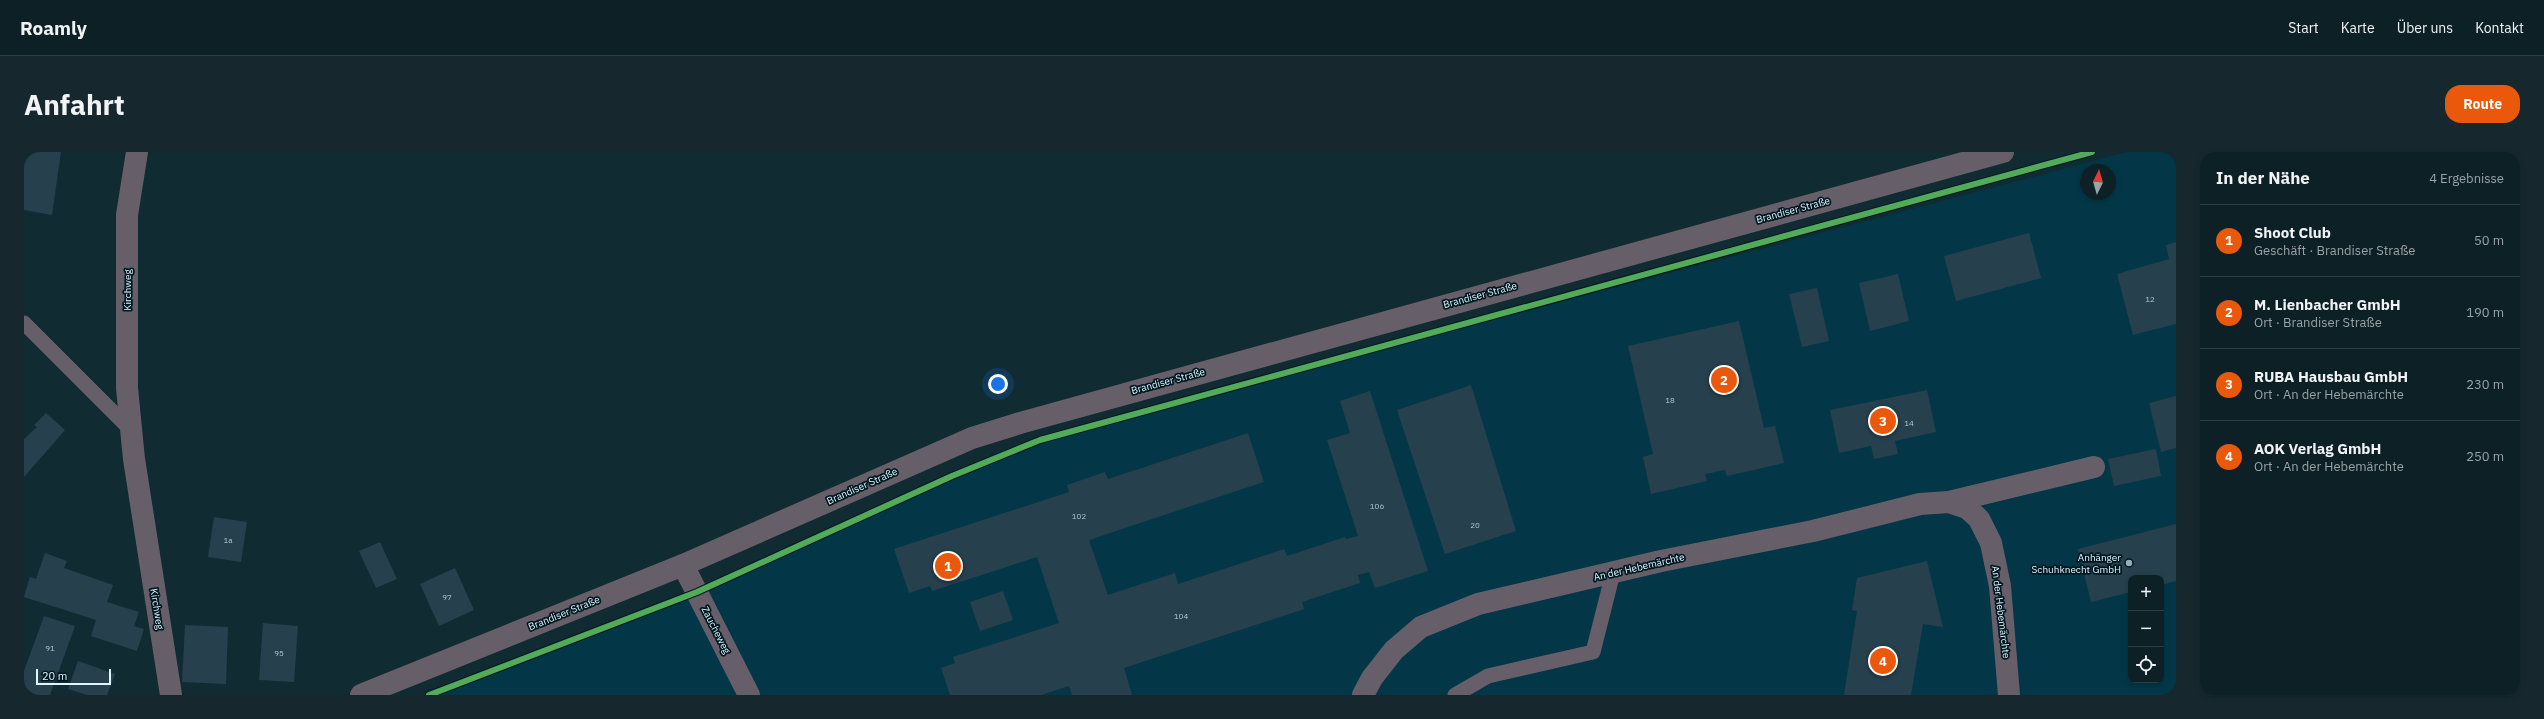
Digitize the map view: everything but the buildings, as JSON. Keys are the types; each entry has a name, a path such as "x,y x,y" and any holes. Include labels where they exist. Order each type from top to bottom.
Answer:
{"street":[{"name":"Kirchweg","path":"137,152 127,215 127,388 130,429 171,695"},
{"name":"Brandiser Straße","path":"363,695 683,565 972,438 1020,423 2003,152"},
{"name":"An der Hebemärchte","path":"1363,695 1372,678 1394,650 1421,627 1478,604 1813,530 1920,504 1949,502 2094,466"},
{"name":"An der Hebemärchte","path":"1949,502 1967,508 1979,519 1991,543 2000,586 2009,695"},
{"name":"Zaucheweg","path":"683,565 749,695"}],"lane":[{"path":"24,323 130,429"},
{"path":"1455,695 1488,676 1593,652 1613,573"}],"shaded area":[{"path":"2127,152 2176,152 2176,695 429,695 697,592 952,476 1040,440 2080,164 2080,200 2116,200 2116,164 2082,164"}],"cycle path":[{"path":"429,695 697,592 952,476 1040,440 2092,152"}],"place":[{"name":"M. Lienbacher GmbH","path":"1724,380"},
{"name":"RUBA Hausbau GmbH","path":"1883,421"},
{"name":"Anhänger Schuhknecht GmbH","path":"2129,563"},
{"name":"Shoot Club","path":"948,566"},
{"name":"AOK Verlag GmbH","path":"1883,661"}]}
